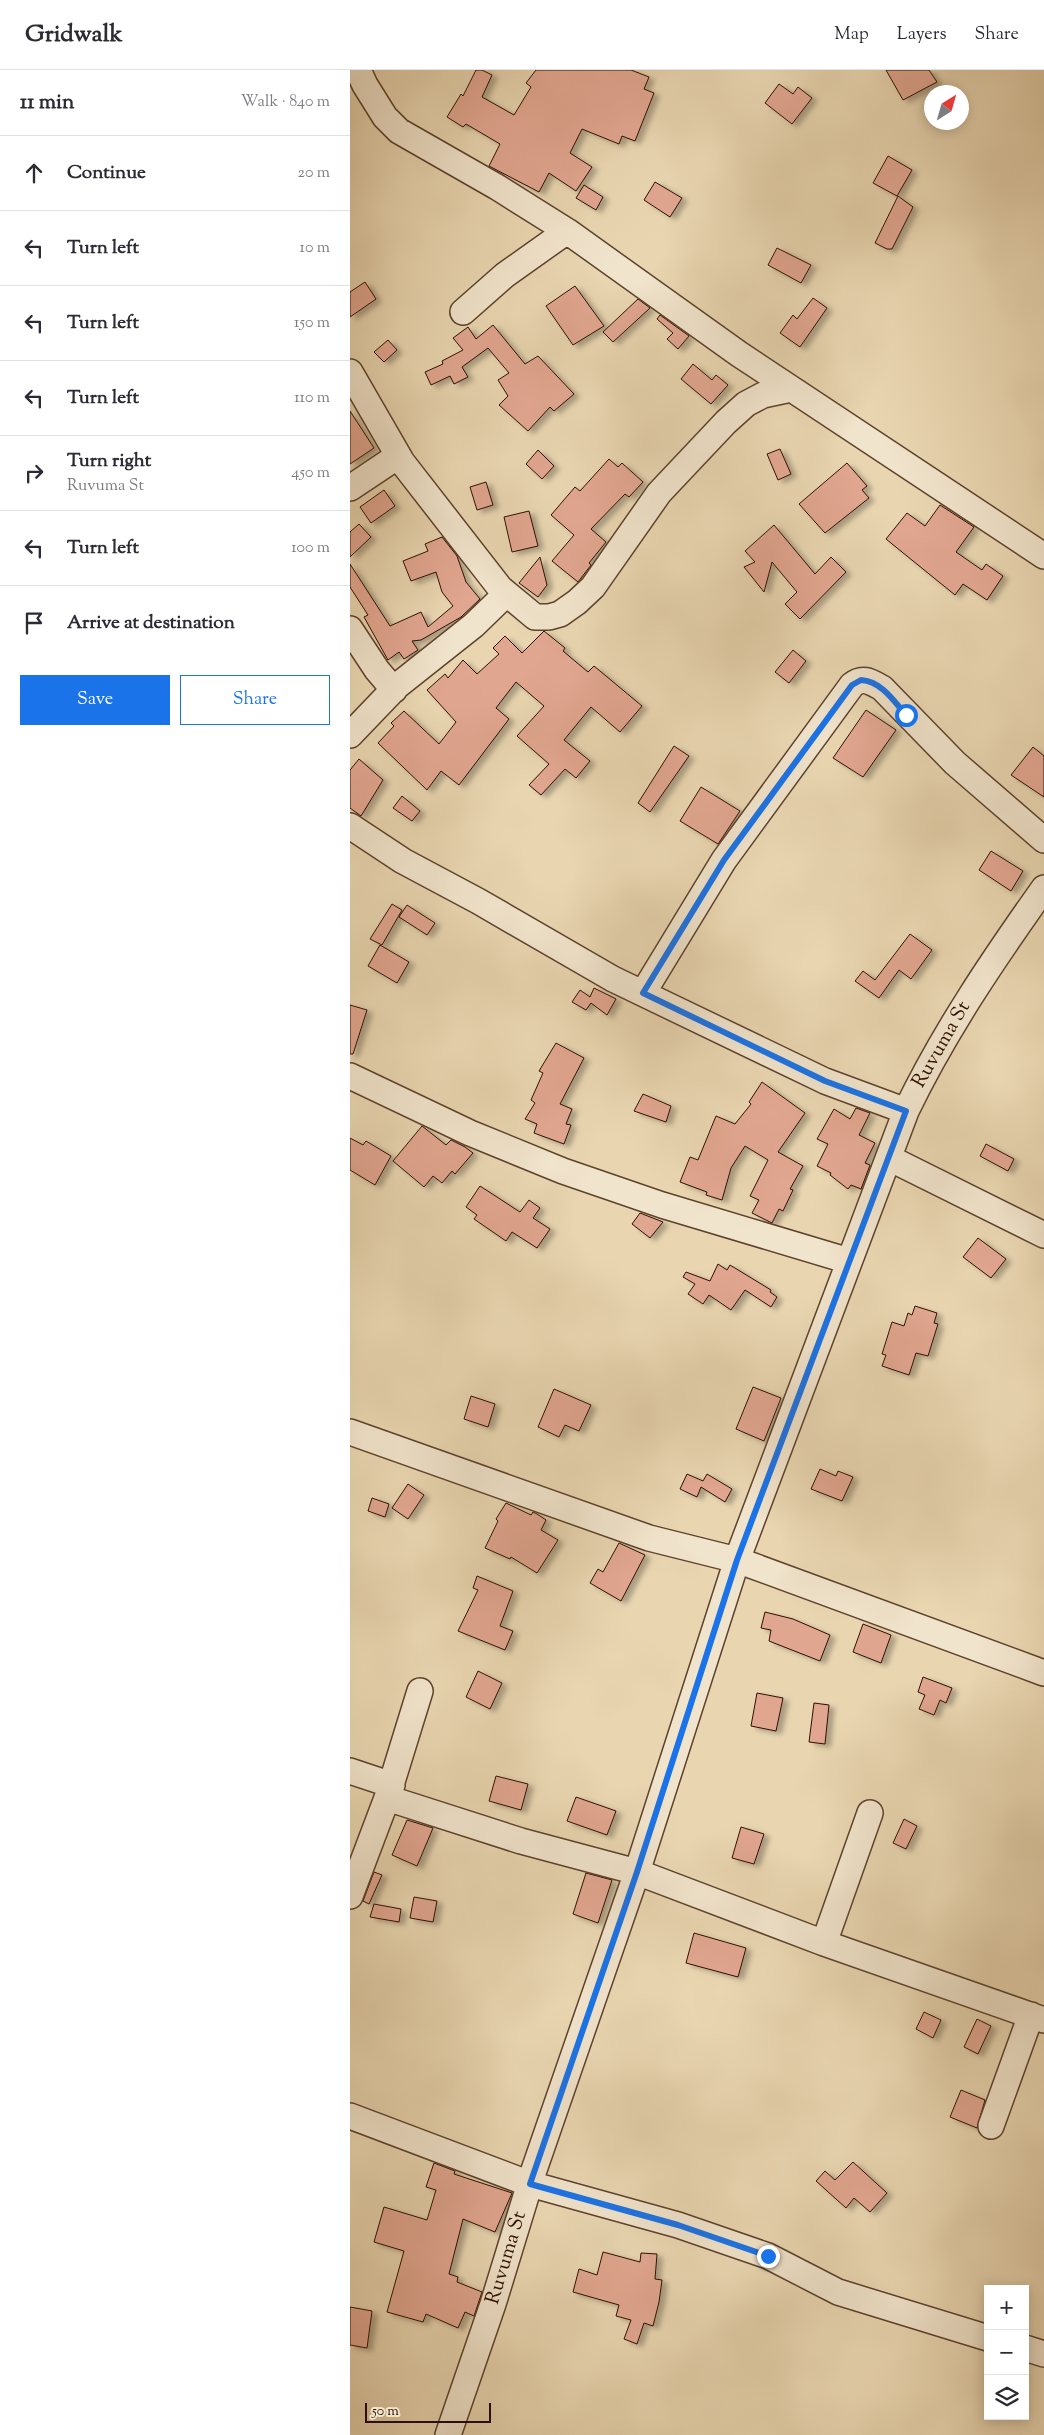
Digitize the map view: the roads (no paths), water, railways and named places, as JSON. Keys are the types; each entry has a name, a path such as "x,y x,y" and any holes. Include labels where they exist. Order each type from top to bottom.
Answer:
{"street":[{"path":"358,70 385,117 399,131 497,187 566,231 791,389 1044,556"},
{"path":"463,312 505,275 566,231"},
{"path":"350,372 398,456 506,594 535,617 549,617 560,614 593,587 660,492 726,422 746,404 763,395 791,389"},
{"path":"350,488 398,456"},
{"path":"350,735 418,668 474,625 506,594"},
{"path":"350,629 377,670 394,690"},
{"path":"643,993 724,860 852,685 859,680 867,680 882,688 955,763 1044,840"},
{"path":"350,826 402,861 478,900 575,958 643,993 825,1081 906,1111"},
{"name":"Ruvuma St","path":"448,2435 493,2304 530,2184 637,1872 737,1560 906,1111 924,1074 981,978 1044,888"},
{"path":"350,1076 470,1133 563,1172 662,1205 849,1261"},
{"path":"889,1158 1044,1235"},
{"path":"350,1432 649,1538 737,1560 1044,1673"},
{"path":"350,1896 390,1791 420,1691"},
{"path":"350,1771 390,1791 521,1841 637,1872 824,1943 1038,2018 991,2126"},
{"path":"824,1943 870,1814"},
{"path":"350,2116 530,2184 678,2225 768,2256 838,2292 984,2337"},
{"path":"1029,2349 1044,2354"}]}
